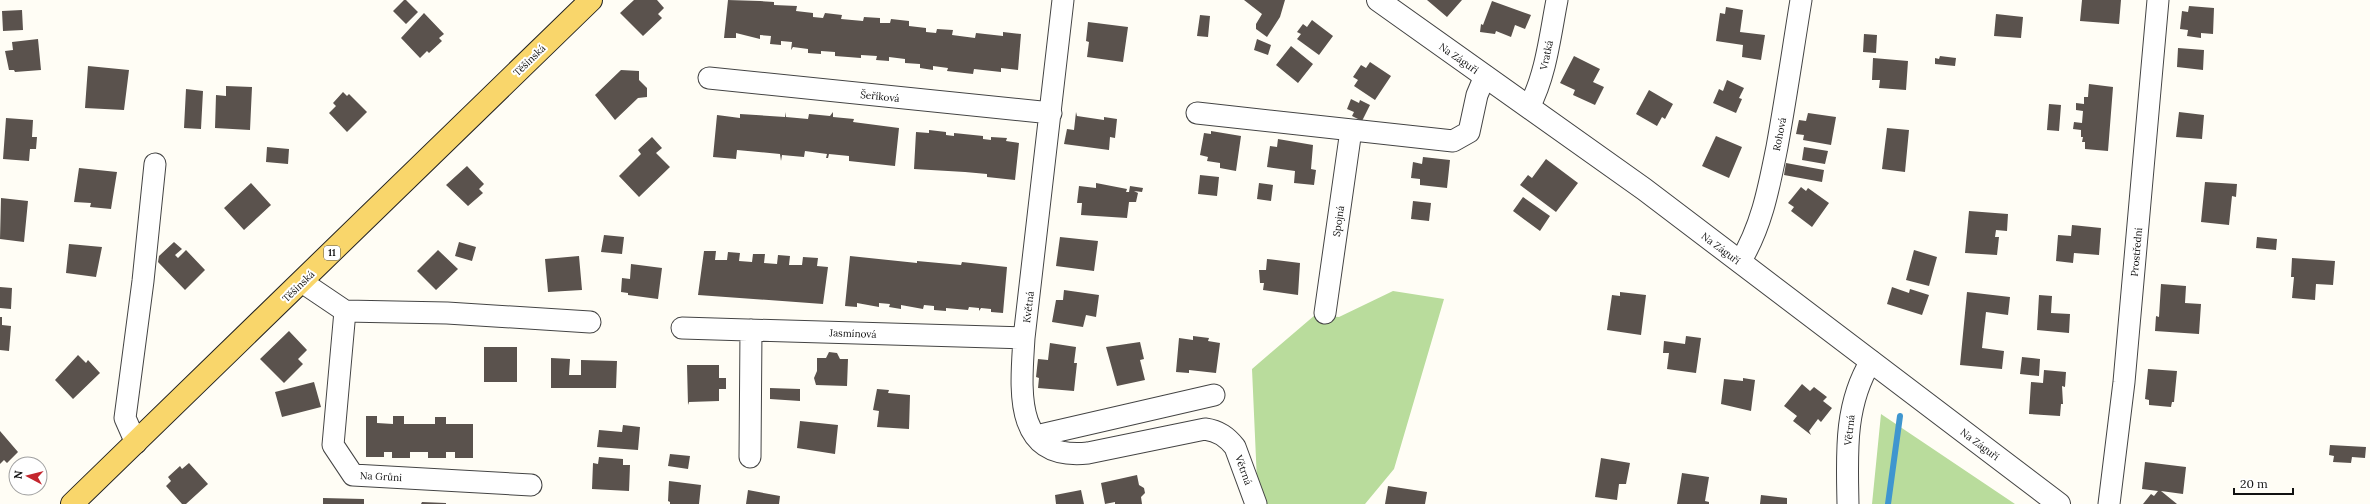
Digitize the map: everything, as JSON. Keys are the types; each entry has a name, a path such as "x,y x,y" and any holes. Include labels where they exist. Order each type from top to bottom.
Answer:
{"main road":[{"name":"Těšínská","path":"72,504 591,0"}],"street":[{"name":"Květná","path":"1063,0 1024,338 1022,402 1026,418 1036,436 1053,449 1079,454 1205,430"},
{"name":"Na Záguří","path":"1378,0 1644,189 2059,504"},
{"name":"Vratká","path":"1529,107 1537,93 1542,74 1557,0"},
{"name":"Rohová","path":"1740,262 1758,225 1767,194 1782,117 1801,0"},
{"name":"Prostřední","path":"2109,504 2124,382 2158,0"},
{"path":"1197,114 1453,142 1469,132 1477,96 1486,76"},
{"name":"Šeříková","path":"708,78 1051,113"},
{"name":"Spojná","path":"1325,313 1351,130"},
{"path":"136,443 125,418 143,281 155,164"},
{"path":"302,282 345,311 455,313 590,322"},
{"name":"Na Grůni","path":"345,311 333,445 352,475 531,485"},
{"name":"Jasmínová","path":"682,328 1024,338"},
{"path":"750,457 751,330"},
{"name":"Větrná","path":"1848,504 1847,448 1849,419 1855,392 1871,361"},
{"path":"1036,436 1214,395"},
{"name":"Větrná","path":"1205,430 1222,434 1235,447 1256,504"}],"green space":[{"path":"1393,291 1444,299 1394,469 1365,504 1258,504 1252,369 1315,315 1339,317"},
{"path":"1881,414 2015,504 1872,504"}],"building":[{"path":"404,0 406,0 418,12 406,24 393,11"},
{"path":"634,0 657,0 664,8 658,14 662,18 643,36 620,13"},
{"path":"728,0 774,2 774,5 797,6 796,11 813,13 813,17 823,18 825,13 842,15 841,19 863,21 864,17 880,18 880,23 890,23 891,19 909,21 909,26 926,28 926,32 936,33 937,29 953,30 952,35 975,38 976,33 1003,36 1003,32 1021,34 1018,70 1001,68 1001,72 974,69 973,74 947,71 948,68 933,66 933,70 920,68 920,64 905,63 905,59 889,57 889,61 876,60 877,56 861,55 861,58 835,56 835,52 821,51 821,54 808,53 808,49 793,47 791,50 792,42 781,41 781,45 770,44 771,36 760,35 760,39 736,33 736,38 724,38"},
{"path":"1244,0 1285,0 1280,17 1267,37 1256,29 1256,24 1262,14"},
{"path":"1427,0 1462,0 1447,17"},
{"path":"2082,0 2121,0 2119,24 2080,21"},
{"path":"1492,1 1531,15 1525,29 1515,25 1511,37 1496,31 1495,34 1480,32 1481,24 1483,25"},
{"path":"2189,6 2214,8 2213,34 2201,33 2201,38 2187,36 2188,30 2180,29 2182,11 2188,12"},
{"path":"1726,7 1743,10 1740,32 1765,35 1761,60 1742,57 1743,45 1716,41 1720,13 1725,14"},
{"path":"22,10 23,30 3,31 2,11"},
{"path":"424,13 444,34 439,38 442,41 429,53 427,51 420,58 401,38"},
{"path":"1996,14 2023,17 2021,38 1994,36"},
{"path":"1200,15 1210,16 1208,37 1197,36"},
{"path":"1312,20 1333,36 1319,55 1297,39 1301,34 1297,32 1303,24 1307,27"},
{"path":"1088,22 1128,27 1123,62 1087,57 1089,42 1086,41"},
{"path":"1864,34 1877,35 1876,53 1863,52"},
{"path":"38,39 41,70 15,72 14,70 9,70 5,51 13,50 12,42"},
{"path":"1257,39 1271,45 1268,55 1254,50"},
{"path":"1291,46 1313,64 1298,83 1276,65"},
{"path":"2178,48 2204,50 2203,70 2177,67"},
{"path":"1574,56 1600,69 1593,82 1604,87 1595,105 1573,95 1575,90 1560,83"},
{"path":"1940,56 1956,58 1955,66 1935,64 1935,58 1939,59"},
{"path":"1873,58 1908,61 1906,90 1879,88 1880,80 1872,80"},
{"path":"1370,62 1391,76 1375,100 1354,86 1358,80 1353,77 1361,65 1366,68"},
{"path":"88,66 129,70 124,110 85,108"},
{"path":"621,70 639,71 639,80 647,88 647,97 638,98 615,120 595,95"},
{"path":"1727,80 1744,88 1739,98 1742,99 1736,113 1713,103 1719,89 1723,91"},
{"path":"2089,84 2113,87 2108,151 2085,149 2085,142 2082,142 2083,137 2081,137 2081,130 2073,129 2074,122 2082,123 2083,111 2076,110 2076,103 2084,104 2084,97 2088,97"},
{"path":"226,86 252,87 250,130 215,128 216,95 226,96"},
{"path":"186,89 203,91 201,129 184,128"},
{"path":"1649,90 1673,104 1665,119 1662,117 1657,126 1636,114"},
{"path":"343,92 347,96 349,94 367,112 347,132 329,113 336,106 333,103"},
{"path":"1351,99 1359,103 1360,100 1370,105 1362,121 1352,116 1354,112 1347,109"},
{"path":"2049,104 2061,105 2059,131 2047,130"},
{"path":"785,112 786,117 808,119 809,114 830,116 833,112 833,117 854,119 853,122 899,128 895,166 849,161 849,156 829,154 828,158 826,158 827,154 805,151 804,157 782,155 781,161 780,154 737,150 736,159 713,157 717,115 740,118 740,114 785,117"},
{"path":"1076,112 1077,116 1104,120 1104,117 1117,119 1115,138 1110,137 1109,150 1064,144 1067,129 1074,130"},
{"path":"2179,112 2204,115 2202,139 2176,137"},
{"path":"1808,113 1836,117 1831,145 1803,140 1804,135 1796,134 1799,120 1806,121"},
{"path":"6,118 33,120 32,137 37,137 36,149 30,149 29,161 3,159"},
{"path":"1887,128 1909,130 1905,172 1882,169"},
{"path":"929,130 946,132 946,135 954,136 954,133 983,136 983,139 991,140 991,137 1007,138 1006,141 1019,143 1015,180 987,177 987,174 914,169 916,132 929,133"},
{"path":"1211,131 1241,136 1236,171 1220,168 1220,163 1207,161 1208,157 1200,155 1204,133 1211,134"},
{"path":"1716,136 1742,147 1729,178 1702,166"},
{"path":"652,137 662,148 656,153 670,167 639,197 619,176 641,154 638,150"},
{"path":"1278,139 1313,145 1311,169 1316,170 1314,185 1294,183 1295,171 1267,167 1270,146 1277,147"},
{"path":"267,147 289,149 288,164 266,162"},
{"path":"1804,147 1828,151 1825,164 1802,160"},
{"path":"1423,157 1450,160 1447,188 1420,185 1420,179 1411,178 1413,162 1422,164"},
{"path":"1546,159 1578,183 1556,212 1520,185 1528,175 1532,178"},
{"path":"1786,163 1824,170 1822,182 1784,175"},
{"path":"467,166 484,184 479,189 483,193 468,206 446,185"},
{"path":"79,168 117,172 111,209 90,207 91,203 74,202"},
{"path":"1200,175 1219,177 1217,196 1198,194"},
{"path":"2205,182 2237,184 2236,197 2232,196 2229,225 2201,222"},
{"path":"251,183 271,205 244,230 224,208"},
{"path":"1096,183 1127,189 1126,192 1129,192 1130,186 1143,188 1142,192 1134,191 1138,193 1136,202 1129,202 1127,218 1081,215 1082,203 1077,203 1079,186 1096,188"},
{"path":"1259,183 1273,185 1271,201 1257,199"},
{"path":"1801,187 1806,191 1808,188 1829,203 1812,227 1791,211 1794,207 1788,203"},
{"path":"1523,197 1550,216 1540,231 1513,211"},
{"path":"1,198 28,201 24,242 0,239"},
{"path":"1413,201 1431,203 1429,221 1411,219"},
{"path":"1969,211 2008,214 2007,231 1996,230 1995,237 1999,237 1997,255 1965,253"},
{"path":"2072,225 2101,228 2099,255 2074,253 2073,263 2056,261 2058,235 2071,236"},
{"path":"604,235 624,237 622,254 601,252"},
{"path":"1060,237 1098,241 1094,271 1056,266"},
{"path":"2257,237 2277,239 2276,250 2256,248"},
{"path":"174,242 182,249 175,255 178,258 186,250 205,270 185,290 158,262 159,256"},
{"path":"459,242 476,247 472,261 455,256"},
{"path":"69,244 102,247 96,277 66,273"},
{"path":"438,250 458,269 436,290 417,271"},
{"path":"1914,250 1937,257 1929,286 1906,280"},
{"path":"704,251 716,251 715,260 727,260 728,252 740,253 739,261 752,262 753,254 765,254 764,263 777,264 778,255 790,256 789,265 802,265 803,257 818,258 817,266 828,267 823,304 698,295"},
{"path":"579,256 582,290 548,292 545,259"},
{"path":"850,256 917,263 917,261 961,265 962,262 1007,267 1003,313 991,312 991,309 981,308 979,311 979,308 969,307 968,310 946,308 946,311 934,310 934,306 924,305 923,309 901,305 901,309 889,307 890,304 879,303 879,307 857,303 857,307 845,306"},
{"path":"2292,258 2335,261 2333,285 2316,284 2315,300 2292,298 2294,277 2291,277"},
{"path":"1267,259 1300,263 1298,295 1263,290 1264,283 1260,283 1259,270 1266,270"},
{"path":"631,264 662,268 658,299 628,295 628,293 621,292 622,278 630,279"},
{"path":"2161,284 2186,286 2185,303 2201,304 2199,334 2155,331 2156,316 2159,317"},
{"path":"0,287 12,288 11,309 0,308"},
{"path":"1892,287 1909,293 1910,289 1929,295 1922,315 1887,304"},
{"path":"1064,290 1099,295 1096,317 1086,315 1083,327 1052,322 1056,300 1063,300"},
{"path":"1620,292 1646,295 1641,335 1607,330 1612,295 1620,296"},
{"path":"1967,292 2010,297 2008,315 1986,312 1982,348 2004,351 2002,369 1960,365"},
{"path":"2039,295 2052,296 2051,313 2070,314 2069,333 2037,330"},
{"path":"0,317 2,317 2,325 11,326 9,351 0,350"},
{"path":"289,331 307,350 298,359 303,364 284,383 260,359"},
{"path":"1193,336 1209,338 1208,341 1220,343 1216,373 1189,370 1189,373 1176,372 1179,338 1193,340"},
{"path":"1686,336 1701,338 1696,373 1667,369 1669,353 1663,353 1664,341 1685,344"},
{"path":"1140,342 1144,359 1140,360 1145,380 1117,386 1106,347"},
{"path":"1050,343 1076,347 1074,363 1077,363 1074,391 1038,388 1039,378 1036,377 1038,359 1048,360"},
{"path":"484,347 517,347 517,382 484,382"},
{"path":"829,352 837,353 840,359 848,359 847,386 816,385 814,378 817,371 817,358 826,358"},
{"path":"78,355 86,363 88,360 100,373 73,399 55,380"},
{"path":"2022,357 2040,359 2039,376 2020,374"},
{"path":"551,358 570,359 569,375 581,375 581,360 617,361 616,388 551,388"},
{"path":"687,365 719,365 719,378 726,378 726,389 719,389 719,401 689,402 688,405"},
{"path":"2148,369 2177,371 2174,402 2172,402 2171,407 2149,405 2149,400 2145,399"},
{"path":"2044,370 2066,372 2065,387 2062,386 2063,404 2061,404 2060,416 2029,414 2031,382 2043,383"},
{"path":"1743,378 1755,380 1751,411 1721,404 1724,379 1743,381"},
{"path":"314,382 321,407 282,417 275,392"},
{"path":"1802,384 1810,391 1814,387 1827,397 1823,401 1832,408 1821,422 1818,419 1809,431 1811,435 1793,421 1797,416 1784,406"},
{"path":"770,388 800,389 800,401 770,399"},
{"path":"877,389 889,390 888,393 910,395 909,429 877,427 879,411 873,410"},
{"path":"366,416 377,416 377,423 393,424 393,416 404,416 404,424 435,424 435,417 446,417 446,424 473,424 473,458 455,458 455,452 446,452 446,458 428,458 428,452 410,452 410,458 392,458 392,452 384,452 384,457 366,457"},
{"path":"800,421 838,425 835,454 797,448"},
{"path":"623,425 640,427 638,450 597,447 599,430 622,432"},
{"path":"0,431 18,452 14,456 8,456 7,463 4,460 0,464"},
{"path":"2330,445 2366,447 2365,458 2352,457 2351,463 2333,462 2334,456 2329,455"},
{"path":"670,454 690,456 688,469 668,466"},
{"path":"599,457 623,459 623,465 630,465 629,491 592,489 593,463 598,464"},
{"path":"1601,458 1630,463 1626,484 1619,484 1617,500 1595,497"},
{"path":"2145,462 2186,467 2183,494 2161,491 2177,504 2143,504 2151,494 2154,496 2158,491 2142,489"},
{"path":"189,463 208,484 186,504 182,504 166,486 171,481 168,477 180,466 182,469"},
{"path":"1682,473 1709,477 1705,501 1709,502 1709,504 1677,504"},
{"path":"1137,475 1139,485 1144,488 1145,493 1141,497 1142,504 1115,504 1115,502 1105,504 1101,483"},
{"path":"669,481 701,485 699,504 670,504 668,501"},
{"path":"1388,486 1427,492 1425,504 1385,504"},
{"path":"748,490 780,496 779,504 746,504"},
{"path":"1081,490 1084,504 1056,504 1055,495"},
{"path":"1761,495 1787,498 1787,504 1760,504"},
{"path":"323,498 364,499 364,504 323,504"},
{"path":"422,502 446,503 446,504 421,504"}],"waterway":[{"path":"1888,504 1900,416"}]}
